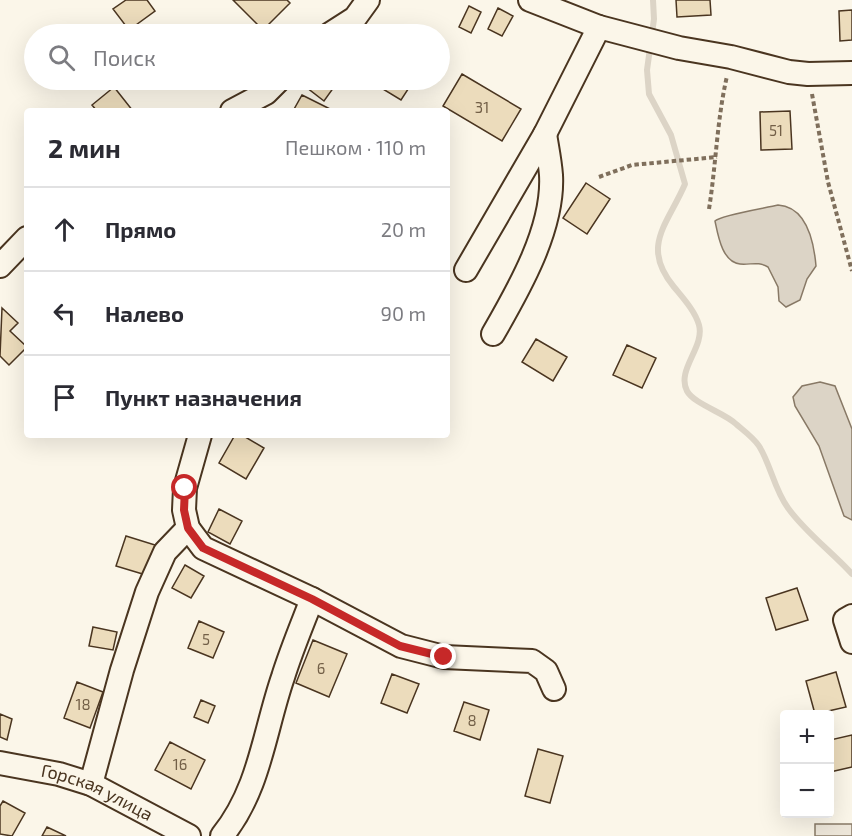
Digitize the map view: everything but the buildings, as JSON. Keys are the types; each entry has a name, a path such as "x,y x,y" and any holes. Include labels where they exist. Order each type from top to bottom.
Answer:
{"street":[{"path":"346,24 355,18 368,0"},
{"path":"530,0 599,27 679,48 808,74 852,73"},
{"path":"466,270 545,134 599,27"},
{"path":"239,108 271,94"},
{"path":"493,334 519,289 540,238 549,202 551,176 545,134"},
{"path":"0,266 24,241"},
{"path":"199,438 185,488 184,510 188,528 203,548 312,599 400,646 444,657 532,661 546,671 554,689"},
{"path":"91,784 122,670 147,592 165,552 188,528"},
{"path":"222,836 238,813 254,779 282,679 312,599"},
{"path":"852,616 845,620 852,642"},
{"name":"Горская улица","path":"0,763 59,774 91,784 189,836"}],"path":[{"path":"709,209 717,157 721,101 731,57"},
{"path":"808,74 828,182 852,271"},
{"path":"599,177 632,165 717,157"}],"shaded area":[{"path":"778,205 788,207 802,219 811,237 816,266 807,279 800,300 786,307 779,301 778,287 768,267 758,264 740,264 729,258 722,247 715,221 734,214"},
{"path":"820,382 835,386 852,429 852,520 844,516 819,446 795,406 793,397 802,386"},
{"path":"815,824 852,824 852,836 815,836"}],"waterway":[{"path":"653,0 654,19 647,70 649,94 671,135 685,184 660,235 659,259 664,272 695,315 700,333 685,375 687,391 696,400 731,420 754,440 763,453 779,493 788,508 852,574"}],"route":[{"path":"185,488 184,510 188,528 194,540 203,548 312,599 400,646 444,657"}]}
